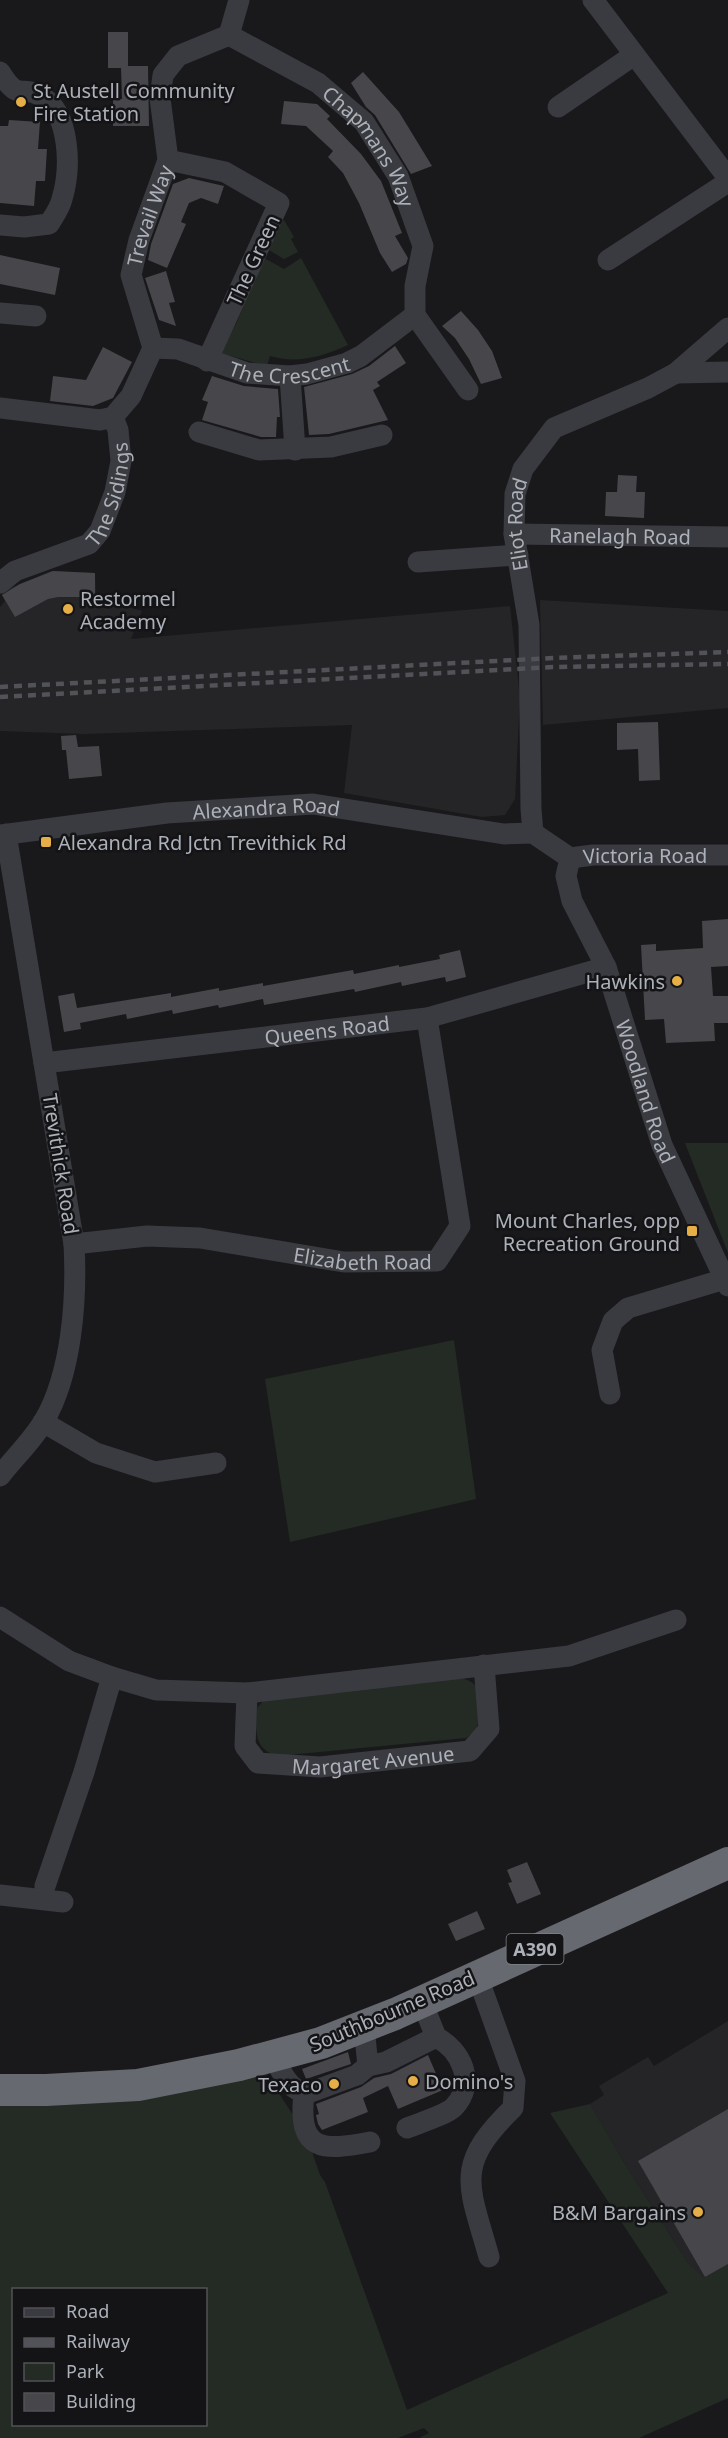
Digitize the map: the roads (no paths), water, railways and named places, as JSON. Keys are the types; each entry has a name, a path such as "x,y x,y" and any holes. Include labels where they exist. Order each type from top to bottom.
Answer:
{"highway":[{"name":"Southbourne Road","path":"0,2090 138,2085 239,2065 321,2043 422,2002 477,1975 728,1863"}],"street":[{"path":"229,35 239,0"},
{"path":"593,0 728,181 608,260"},
{"name":"Trevail Way","path":"153,348 131,275 139,240 168,160 160,98 164,75 178,57 229,35"},
{"name":"Chapmans Way","path":"229,35 318,83 363,122 398,176 423,246 415,286 415,315"},
{"path":"558,107 634,55"},
{"path":"0,72 11,88 17,92 39,94 51,103 60,116 66,135 66,177 62,201 49,224 24,227 0,225"},
{"name":"The Green","path":"168,160 225,172 279,203 207,361"},
{"path":"0,313 36,316"},
{"path":"415,315 468,390"},
{"name":"The Crescent","path":"153,348 178,349 207,361 248,373 290,376 347,363 361,357 415,315"},
{"name":"Eliot Road","path":"533,833 529,625 516,544 515,494 523,469 554,428 648,388 676,373 728,328"},
{"path":"0,408 100,420 113,417 131,396 153,348"},
{"path":"676,373 728,372"},
{"path":"290,376 295,450"},
{"name":"The Sidings","path":"0,582 15,571 89,544 100,531 115,492 121,461 118,430 113,417"},
{"path":"199,432 259,450 331,447 382,435"},
{"name":"Ranelagh Road","path":"418,562 516,544 728,537"},
{"name":"Alexandra Road","path":"3,835 167,813 314,804 504,834 533,833"},
{"name":"Victoria Road","path":"533,833 570,858 593,855 728,855"},
{"name":"Trevithick Road","path":"0,1476 43,1422 58,1390 65,1363 76,1278 74,1244 3,835"},
{"name":"Woodland Road","path":"570,858 566,876 572,901 606,967 663,1145 726,1282"},
{"name":"Queens Road","path":"44,1063 428,1018 606,967"},
{"name":"Elizabeth Road","path":"74,1244 147,1236 201,1238 344,1262 437,1261 460,1226 428,1018"},
{"path":"610,1394 602,1350 613,1321 628,1308 726,1282"},
{"path":"43,1422 96,1453 155,1472 216,1463"},
{"path":"0,1617 69,1661 112,1677 156,1690 247,1693 569,1656 676,1620"},
{"name":"Margaret Avenue","path":"247,1693 245,1746 258,1763 320,1767 470,1751 489,1729 484,1665"},
{"path":"45,1886 84,1772 112,1677"},
{"path":"0,1895 63,1902"},
{"path":"477,1975 515,2081 513,2108 497,2124 474,2157 471,2171 470,2184 489,2257"},
{"path":"407,2128 453,2108 464,2092 464,2071 459,2056 449,2044 436,2037 422,2002"},
{"path":"364,2026 368,2066"},
{"path":"304,2094 357,2075 368,2066 386,2062 436,2037"},
{"path":"273,2056 290,2085 304,2094"},
{"path":"304,2094 303,2126 315,2142 325,2148 370,2142"}],"railway":[{"path":"0,687 553,658 728,652"},
{"path":"0,697 553,667 728,664"}],"place":[{"name":"St Austell Community Fire Station","path":"21,102"},
{"name":"Restormel Academy","path":"68,609"},
{"name":"Alexandra Rd Jctn Trevithick Rd","path":"46,842"},
{"name":"Hawkins","path":"677,981"},
{"name":"Mount Charles, opp Recreation Ground","path":"692,1231"},
{"name":"Domino's","path":"413,2081"},
{"name":"Texaco","path":"334,2084"},
{"name":"B&M Bargains","path":"698,2212"}]}
